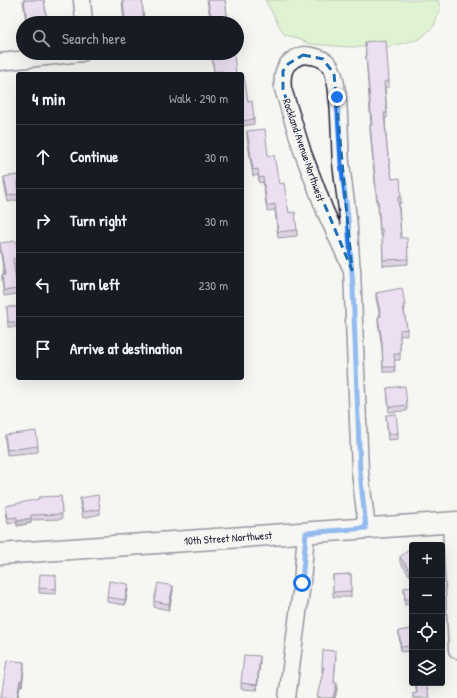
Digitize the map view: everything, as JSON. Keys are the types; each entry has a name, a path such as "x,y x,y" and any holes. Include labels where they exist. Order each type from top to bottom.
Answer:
{"main road":[{"name":"10th Street Northwest","path":"0,554 454,522"}],"street":[{"path":"82,0 83,16"},
{"name":"Rockland Avenue Northwest","path":"352,270 325,211 290,116 282,81 283,71 294,58 313,56 323,59 330,66 334,74 352,270 360,472 366,528"},
{"path":"0,62 18,60"},
{"path":"454,522 457,650"},
{"path":"288,698 302,583 306,533"}],"highlighted area":[{"path":"303,55 323,59 334,74 352,270 303,153 283,89 283,71 288,64"}],"green space":[{"path":"265,0 438,0 440,8 434,26 420,39 387,47 348,47 310,44 284,34"}],"building":[{"path":"24,0 44,0 46,16 26,16"},
{"path":"123,0 142,0 143,16 124,16"},
{"path":"208,0 225,0 227,16 211,16"},
{"path":"386,40 389,81 384,82 387,113 384,113 387,148 392,179 400,178 401,197 398,197 401,238 407,238 408,259 383,260 382,229 380,229 370,125 372,125 365,42"},
{"path":"213,60 235,60 236,72 214,72"},
{"path":"244,76 248,101 252,101 254,119 244,121"},
{"path":"265,129 268,156 274,155 279,184 284,183 289,213 295,212 297,230 278,232 275,204 267,206 263,177 259,178 258,169 253,170 247,131"},
{"path":"16,175 16,194 8,196 4,177"},
{"path":"16,241 16,258 13,259 16,289 4,291 2,275 5,275 0,243"},
{"path":"402,288 407,329 400,330 400,354 394,354 395,367 383,367 382,342 378,317 381,316 376,293"},
{"path":"7,307 16,307 16,322 8,322"},
{"path":"405,386 407,405 389,407 387,388"},
{"path":"396,414 398,433 388,434 386,415"},
{"path":"36,431 38,446 7,450 5,435"},
{"path":"98,495 100,509 83,512 80,498"},
{"path":"61,496 62,514 31,515 31,518 17,521 17,517 8,518 6,506 39,499 39,497"},
{"path":"409,550 409,570 400,557"},
{"path":"40,574 56,575 56,589 39,588"},
{"path":"351,574 351,591 333,592 333,575"},
{"path":"109,581 128,584 125,600 107,597"},
{"path":"158,583 173,586 169,604 154,601"},
{"path":"409,587 409,599 405,599 404,588"},
{"path":"409,629 409,646 401,647 399,631"},
{"path":"323,650 336,651 334,683 337,683 333,698 317,697 324,667 322,667"},
{"path":"244,655 260,656 257,685 241,683"},
{"path":"7,660 24,662 22,681 20,680 17,698 1,698"},
{"path":"416,686 427,686 429,698 413,698 413,694 417,693"}],"route":[{"path":"302,583 306,533 366,528 360,472 353,287 348,218 341,163 337,97"}]}
